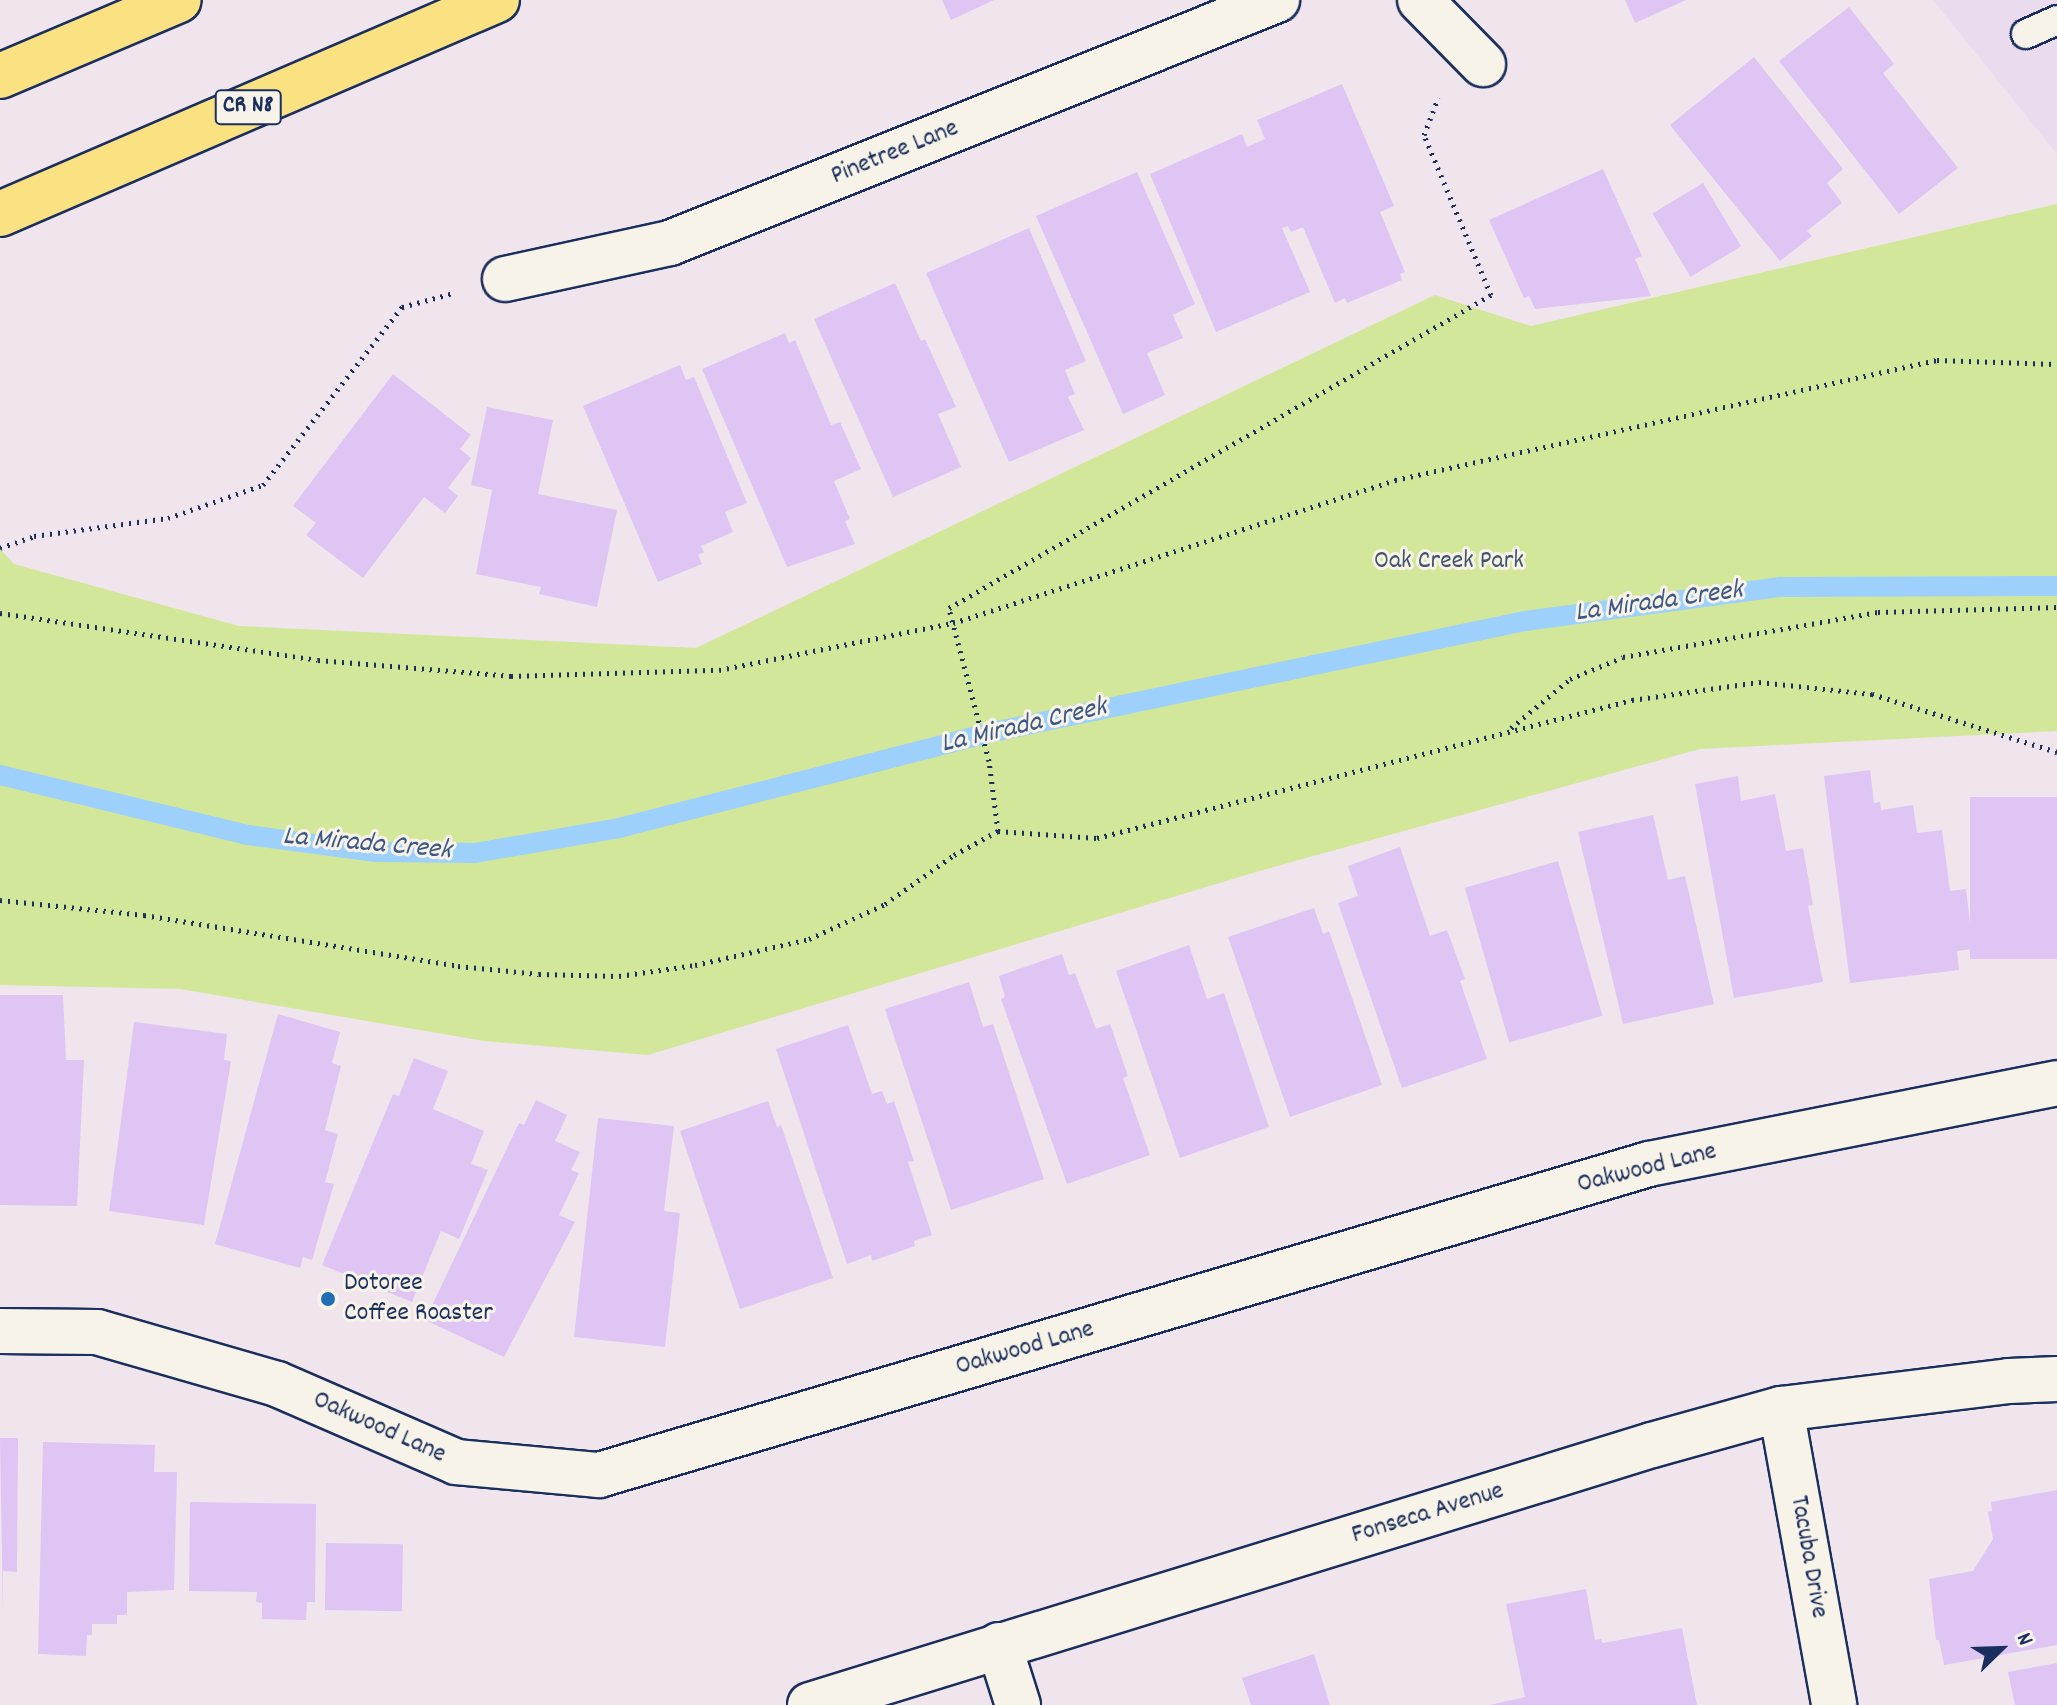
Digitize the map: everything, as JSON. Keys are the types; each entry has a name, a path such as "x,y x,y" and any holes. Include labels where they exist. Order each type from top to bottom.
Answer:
{"main road":[{"path":"0,76 179,0"},
{"name":"CR N8","path":"0,214 497,0"}],"street":[{"name":"Pinetree Lane","path":"505,279 670,243 1277,0"},
{"path":"1420,0 1471,52"},
{"name":"Oakwood Lane","path":"0,1331 97,1332 277,1384 456,1462 599,1475 1649,1164 2057,1083"},
{"name":"Fonseca Avenue","path":"810,1705 1652,1445 1781,1409 2009,1381 2057,1379"},
{"name":"Tacuba Drive","path":"1781,1409 1834,1705"},
{"path":"999,1645 1018,1705"}],"lane":[{"path":"2026,34 2057,20"}],"path":[{"path":"998,831 989,761 949,608 1491,295 1424,135 1471,52"},
{"path":"0,548 34,536 168,518 263,485 402,307 505,279"},
{"path":"0,613 318,660 511,676 719,670 953,623 1395,480 1937,360 2057,364"},
{"path":"1507,731 1570,679 1623,657 1878,612 2057,607"},
{"path":"0,900 144,915 458,966 539,974 619,976 695,965 809,939 885,904 954,855 998,831 1097,838 1632,700 1759,682 1872,694 2057,752"}],"shaded area":[{"path":"1933,0 2057,0 2057,154"}],"green space":[{"name":"Oak Creek Park","path":"2057,204 2057,731 1700,749 1256,872 648,1055 484,1041 180,989 0,985 0,549 14,564 239,626 696,648 1435,295 1531,326"}],"building":[{"path":"942,0 994,0 951,20"},
{"path":"1625,0 1686,0 1635,23"},
{"path":"1849,7 1894,64 1883,73 1958,168 1899,214 1779,61"},
{"path":"1754,57 1843,169 1827,183 1842,203 1807,231 1812,236 1780,261 1670,125"},
{"path":"1342,84 1394,206 1380,212 1405,272 1400,274 1402,280 1347,303 1345,298 1335,303 1303,227 1291,232 1288,226 1282,228 1310,292 1216,332 1150,174 1242,134 1247,147 1265,139 1257,120"},
{"path":"1603,169 1642,256 1635,259 1651,296 1535,309 1529,296 1524,298 1489,220"},
{"path":"1137,172 1195,304 1173,315 1183,338 1147,353 1165,395 1123,414 1036,216"},
{"path":"1703,183 1741,246 1691,277 1652,213"},
{"path":"1029,228 1086,361 1065,370 1075,394 1068,397 1084,430 1009,462 926,273"},
{"path":"895,283 956,407 938,414 961,467 893,497 814,319"},
{"path":"785,333 789,343 795,340 831,425 840,422 861,469 834,481 850,519 845,521 855,544 787,567 702,369"},
{"path":"680,365 686,380 694,377 747,503 725,512 733,532 701,546 704,552 698,555 702,564 658,582 583,406"},
{"path":"393,374 471,435 460,449 471,458 448,488 458,496 445,513 424,497 363,578 306,535 316,523 293,506"},
{"path":"487,407 553,420 538,494 617,510 597,607 539,594 541,587 476,574 492,490 471,485"},
{"path":"1870,770 1874,803 1880,802 1881,810 1913,805 1917,833 1942,830 1950,891 1966,889 1973,949 1957,951 1959,970 1850,983 1824,776"},
{"path":"1738,776 1741,801 1775,794 1786,851 1803,848 1813,905 1808,906 1823,982 1734,998 1695,784"},
{"path":"1970,797 2057,797 2057,959 1970,959"},
{"path":"1653,815 1668,880 1685,876 1714,1004 1623,1024 1578,832"},
{"path":"1400,847 1430,936 1447,930 1465,979 1460,981 1487,1059 1402,1088 1338,903 1358,896 1348,866"},
{"path":"1558,861 1602,1016 1509,1042 1465,888"},
{"path":"1314,908 1323,934 1329,931 1382,1085 1290,1117 1228,937"},
{"path":"1189,945 1207,999 1224,993 1269,1127 1180,1158 1116,971"},
{"path":"1062,954 1069,975 1075,973 1096,1029 1110,1024 1128,1076 1123,1078 1150,1155 1067,1184 1001,999 1005,997 999,976"},
{"path":"969,982 983,1027 993,1024 1044,1179 951,1210 885,1009"},
{"path":"0,995 63,995 66,1060 84,1060 77,1206 0,1205"},
{"path":"278,1014 340,1032 332,1063 341,1066 325,1130 338,1134 325,1182 334,1184 312,1260 303,1257 300,1268 215,1244"},
{"path":"134,1022 227,1034 224,1060 231,1061 204,1225 109,1211"},
{"path":"848,1025 872,1094 882,1091 887,1104 894,1101 914,1161 908,1162 932,1235 914,1241 915,1246 872,1261 871,1255 847,1264 776,1049"},
{"path":"414,1058 448,1071 433,1109 484,1131 471,1164 488,1170 459,1239 441,1231 412,1302 322,1265 393,1094 399,1096"},
{"path":"536,1100 567,1115 555,1141 580,1152 571,1170 579,1173 559,1215 575,1222 504,1357 425,1320 519,1123 524,1125"},
{"path":"768,1101 777,1127 781,1125 833,1278 740,1309 680,1131"},
{"path":"598,1118 674,1126 664,1211 680,1213 665,1347 574,1337"},
{"path":"0,1438 18,1438 17,1572 3,1571 3,1611"},
{"path":"43,1442 155,1445 154,1472 177,1472 174,1590 127,1592 127,1615 117,1615 117,1624 92,1624 92,1635 87,1635 86,1656 38,1654"},
{"path":"2057,1490 2057,1645 1944,1665 1939,1640 1936,1640 1929,1579 1973,1571 1993,1539 1988,1512 1992,1511 1991,1502"},
{"path":"190,1502 316,1504 315,1602 307,1602 306,1620 262,1619 262,1603 256,1602 257,1592 189,1591"},
{"path":"326,1543 403,1544 402,1611 325,1610"},
{"path":"1586,1589 1595,1640 1601,1639 1603,1643 1682,1628 1697,1705 1490,1705 1525,1697 1506,1604"},
{"path":"1314,1654 1330,1705 1251,1705 1242,1678"},
{"path":"2057,1663 2057,1705 2015,1705 2008,1672"}],"waterway":[{"name":"La Mirada Creek","path":"0,775 248,835 376,852 475,853 619,828 993,732 1525,621 1781,587 2057,586"}],"place":[{"name":"Dotoree Coffee Roaster","path":"328,1299"}]}
